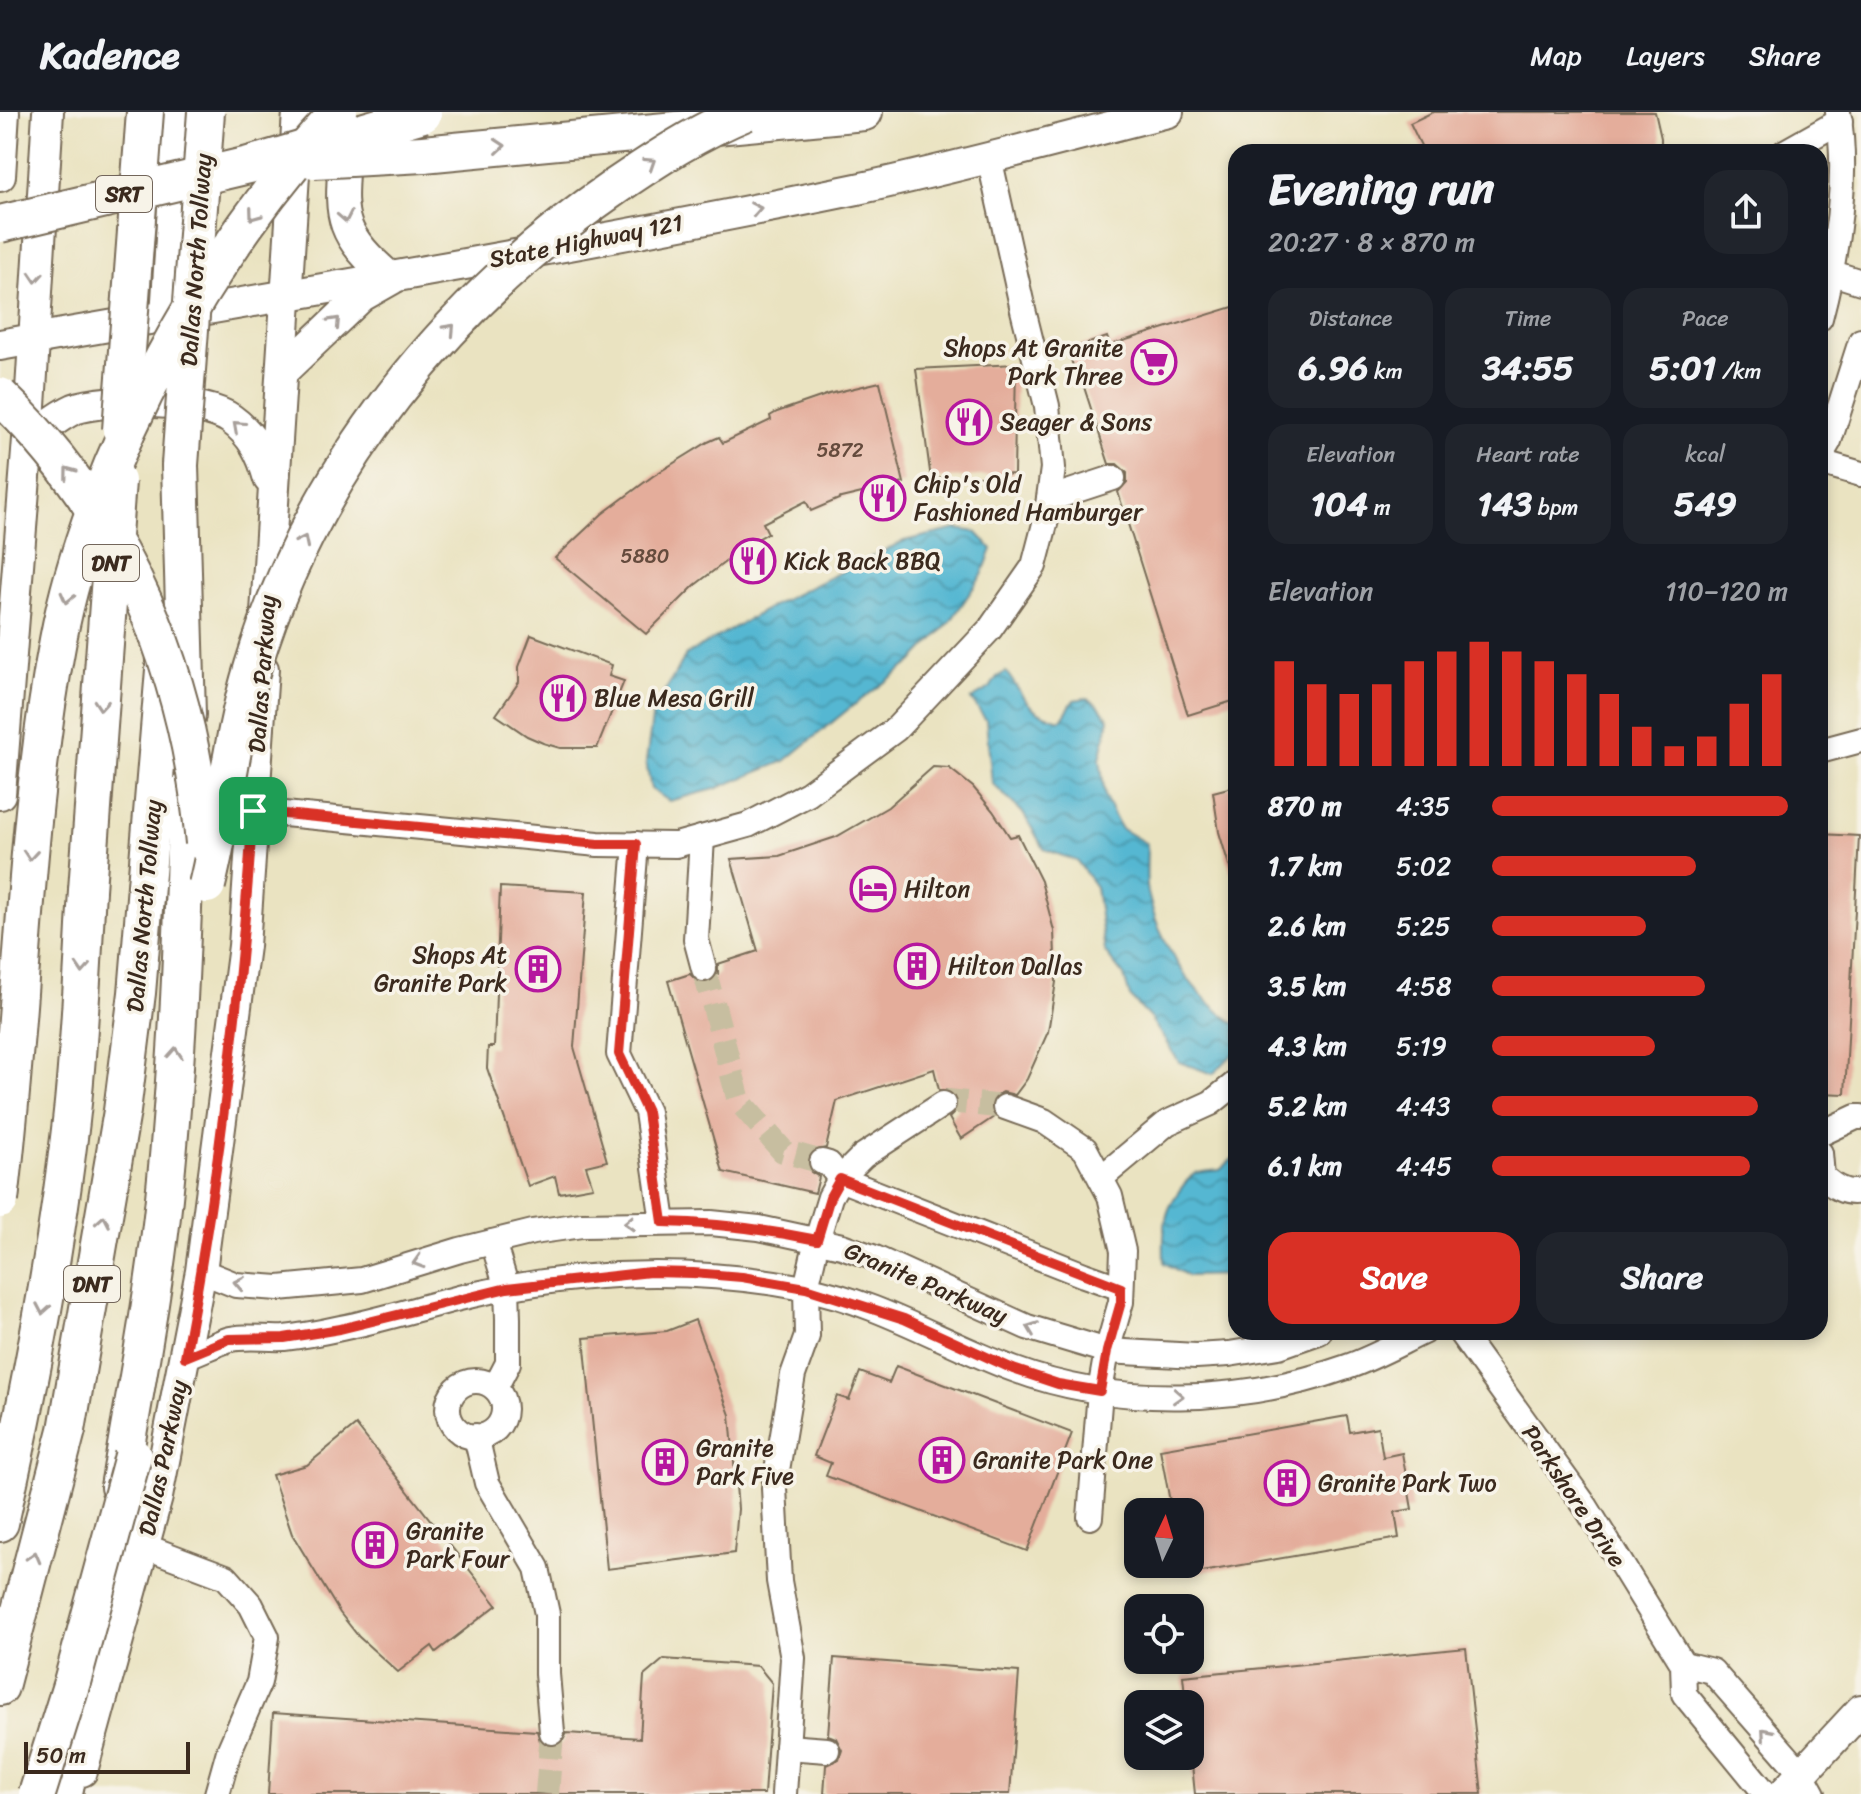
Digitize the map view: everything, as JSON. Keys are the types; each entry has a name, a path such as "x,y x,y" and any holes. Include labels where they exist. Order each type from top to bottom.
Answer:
{"highway":[{"name":"DNT","path":"0,1523 33,1365 56,1232 73,1100 145,112"},
{"name":"Dallas North Tollway","path":"0,1687 67,1430 122,1111 148,874 206,112"},
{"path":"0,1200 36,791 58,640 80,549 96,503 126,436 189,314 225,255 263,203 302,152 339,112"},
{"path":"207,885 238,720 272,610 324,498 371,425 457,321 535,247 655,160 704,131 746,112"},
{"path":"249,165 423,154 863,112"},
{"name":"SRT","path":"0,224 249,165 427,113"},
{"path":"0,396 51,451 99,514 131,571 160,636 192,753 200,799 207,885 199,1060 174,1259 133,1456 72,1682 37,1794"},
{"path":"64,1794 155,1272 164,1197 177,1029 187,783 187,657 180,465"}],"main road":[{"path":"0,176 4,112"},
{"path":"0,794 28,439 48,112"},
{"name":"Dallas Parkway","path":"75,1794 92,1742 157,1497 201,1271 244,946 298,112"},
{"path":"282,372 362,296 392,279 364,254 344,224 346,112"},
{"name":"State Highway 121","path":"0,345 392,279 859,188 1168,112"},
{"path":"28,439 71,410 91,404 155,401 210,411 228,417 252,439 262,453 273,493"},
{"path":"0,416 28,439"},
{"path":"1800,1787 1861,1710"}],"street":[{"path":"163,316 176,112"},
{"path":"1797,144 1839,117"},
{"path":"1828,261 1842,189 1839,117"},
{"path":"253,811 598,844 676,845 748,825 808,794 896,729 990,629 1034,566 1049,499 1053,468 1047,406 989,157"},
{"path":"1828,272 1861,282"},
{"path":"1828,443 1861,341"},
{"path":"1828,464 1861,474"},
{"path":"1049,499 1113,478"},
{"path":"1828,749 1861,740"},
{"path":"702,838 696,939 704,969"},
{"path":"636,844 619,1054 647,1112 663,1222"},
{"path":"1101,1178 1167,1123 1211,1103 1228,1089"},
{"path":"831,1171 863,1156 943,1104"},
{"path":"1005,1107 1044,1121 1085,1149 1110,1196 1123,1251 1121,1302 1100,1391 1090,1517"},
{"path":"1828,1130 1861,1117"},
{"path":"831,1171 1121,1288"},
{"path":"784,1794 793,1658 779,1581 774,1488 793,1375 807,1336 806,1288 830,1197 831,1171"},
{"path":"1828,1181 1836,1188 1861,1191"},
{"name":"Granite Parkway","path":"201,1271 236,1285 279,1288 362,1280 493,1242 582,1225 663,1222 747,1227 817,1240 875,1258 1027,1327 1107,1351 1166,1356 1218,1355 1279,1346 1296,1340"},
{"path":"493,1242 507,1288 508,1363 495,1388"},
{"name":"Granite Parkway","path":"185,1357 229,1339 284,1338 340,1329 507,1288 650,1272 742,1277 806,1288 904,1319 1013,1369 1058,1384 1100,1391 1195,1397 1270,1388 1350,1366 1406,1340"},
{"name":"Parkshore Drive","path":"1466,1340 1586,1507 1683,1664 1684,1694 1766,1794"},
{"path":"478,1381 495,1388 504,1405 503,1415 493,1431 476,1436 468,1435 453,1425 448,1408 460,1386 478,1381"},
{"path":"476,1436 487,1483 537,1568 547,1614 547,1674 552,1732"},
{"path":"144,1546 226,1577 251,1605 267,1637 259,1682 229,1751 217,1794"},
{"path":"1683,1664 1712,1671 1800,1787"},
{"path":"787,1747 827,1750"}],"water":[{"path":"957,529 976,532 992,549 982,575 950,622 912,662 785,761 715,789 669,801 651,789 646,762 653,712 686,655 774,605 904,541"},
{"path":"1006,672 1028,703 1049,717 1061,720 1074,700 1087,698 1098,705 1109,719 1100,759 1105,797 1120,828 1147,844 1147,887 1153,912 1180,968 1205,999 1228,1018 1228,1059 1213,1074 1179,1062 1151,1019 1130,997 1124,976 1105,952 1096,887 1077,861 1044,849 1023,813 992,783 986,720 971,699 990,688 997,677"},
{"path":"1228,1163 1228,1275 1188,1276 1164,1263 1167,1214 1194,1173 1220,1170"}],"building":[{"path":"1433,112 1655,112 1661,144 1420,144 1410,123"},
{"path":"1228,308 1228,702 1188,715 1118,492 1127,482 1127,473 1117,464 1109,464 1083,384 1079,385 1068,350 1107,337 1110,345"},
{"name":"Seager & Sons","path":"1016,364 1014,474 931,479 916,369"},
{"path":"880,382 904,483 841,498 811,511 806,501 763,523 768,533 695,585 646,634 555,558 602,514 653,476 708,442 719,437 723,443 771,420 770,416 777,412 829,394"},
{"name":"Blue Mesa Grill","path":"531,635 612,665 609,676 624,681 597,748 560,748 543,743 496,715 519,682 519,667"},
{"name":"Hilton Dallas","path":"933,767 949,768 973,787 1010,837 1018,835 1041,881 1054,931 1056,982 1048,1032 1027,1079 1015,1095 1003,1092 995,1096 990,1109 994,1117 961,1139 949,1118 957,1110 956,1097 949,1090 939,1090 934,1069 837,1101 826,1148 812,1151 807,1159 811,1172 819,1177 815,1193 723,1172 668,981 690,974 699,983 709,983 718,974 718,964 758,951 731,859 779,856 836,837 888,807"},
{"path":"1228,788 1228,862 1219,832 1213,792"},
{"path":"1828,834 1859,836 1845,1094 1828,1093"},
{"name":"Shops At Granite Park","path":"500,887 586,892 574,1047 607,1161 586,1166 593,1187 559,1193 555,1176 528,1186 487,1068 488,1047 494,1047"},
{"name":"Granite Park Five","path":"695,1320 730,1415 738,1509 734,1553 607,1569 584,1338 667,1331"},
{"name":"Granite Park One","path":"896,1366 1072,1433 1027,1551 826,1476 831,1463 814,1456 837,1396 849,1400 860,1372 889,1383"},
{"name":"Granite Park Two","path":"1347,1416 1350,1432 1378,1427 1383,1457 1402,1453 1412,1509 1395,1512 1399,1538 1204,1572 1204,1498 1169,1498 1160,1449"},
{"name":"Granite Park Four","path":"356,1425 497,1605 436,1652 432,1646 398,1672 359,1637 340,1613 292,1534 272,1475 307,1465"},
{"path":"1466,1648 1482,1794 1195,1794 1193,1770 1204,1770 1204,1690 1184,1690 1183,1676"},
{"path":"834,1658 1019,1672 1010,1794 824,1794 826,1765 839,1759 842,1750 836,1738 828,1735"},
{"path":"664,1659 758,1666 772,1683 764,1794 268,1794 273,1713 537,1731 540,1741 552,1747 561,1744 567,1733 640,1738 644,1676"}],"tunnel":[{"path":"704,969 739,1101 783,1151 822,1162"},
{"path":"943,1104 948,1101 1005,1107"},
{"path":"547,1794 552,1732"}],"place":[{"name":"Shops At Granite Park Three","path":"1154,362"},
{"name":"Seager & Sons","path":"969,422"},
{"name":"Chip's Old Fashioned Hamburger","path":"883,498"},
{"name":"Kick Back BBQ","path":"753,561"},
{"name":"Blue Mesa Grill","path":"563,698"},
{"name":"Hilton","path":"873,889"},
{"name":"Hilton Dallas","path":"917,966"},
{"name":"Shops At Granite Park","path":"538,969"},
{"name":"Granite Park One","path":"942,1460"},
{"name":"Granite Park Five","path":"665,1462"},
{"name":"Granite Park Two","path":"1287,1483"},
{"name":"Granite Park Four","path":"375,1545"}],"route":[{"path":"253,811 598,844 636,844 619,1054 647,1112 663,1222 759,1228 817,1240 830,1197 840,1179 1121,1288 1121,1302 1100,1391 1058,1384 1013,1369 904,1319 806,1288 742,1277 693,1273 650,1272 507,1288 340,1329 284,1338 229,1339 185,1357 201,1271 244,946 253,811"}]}
